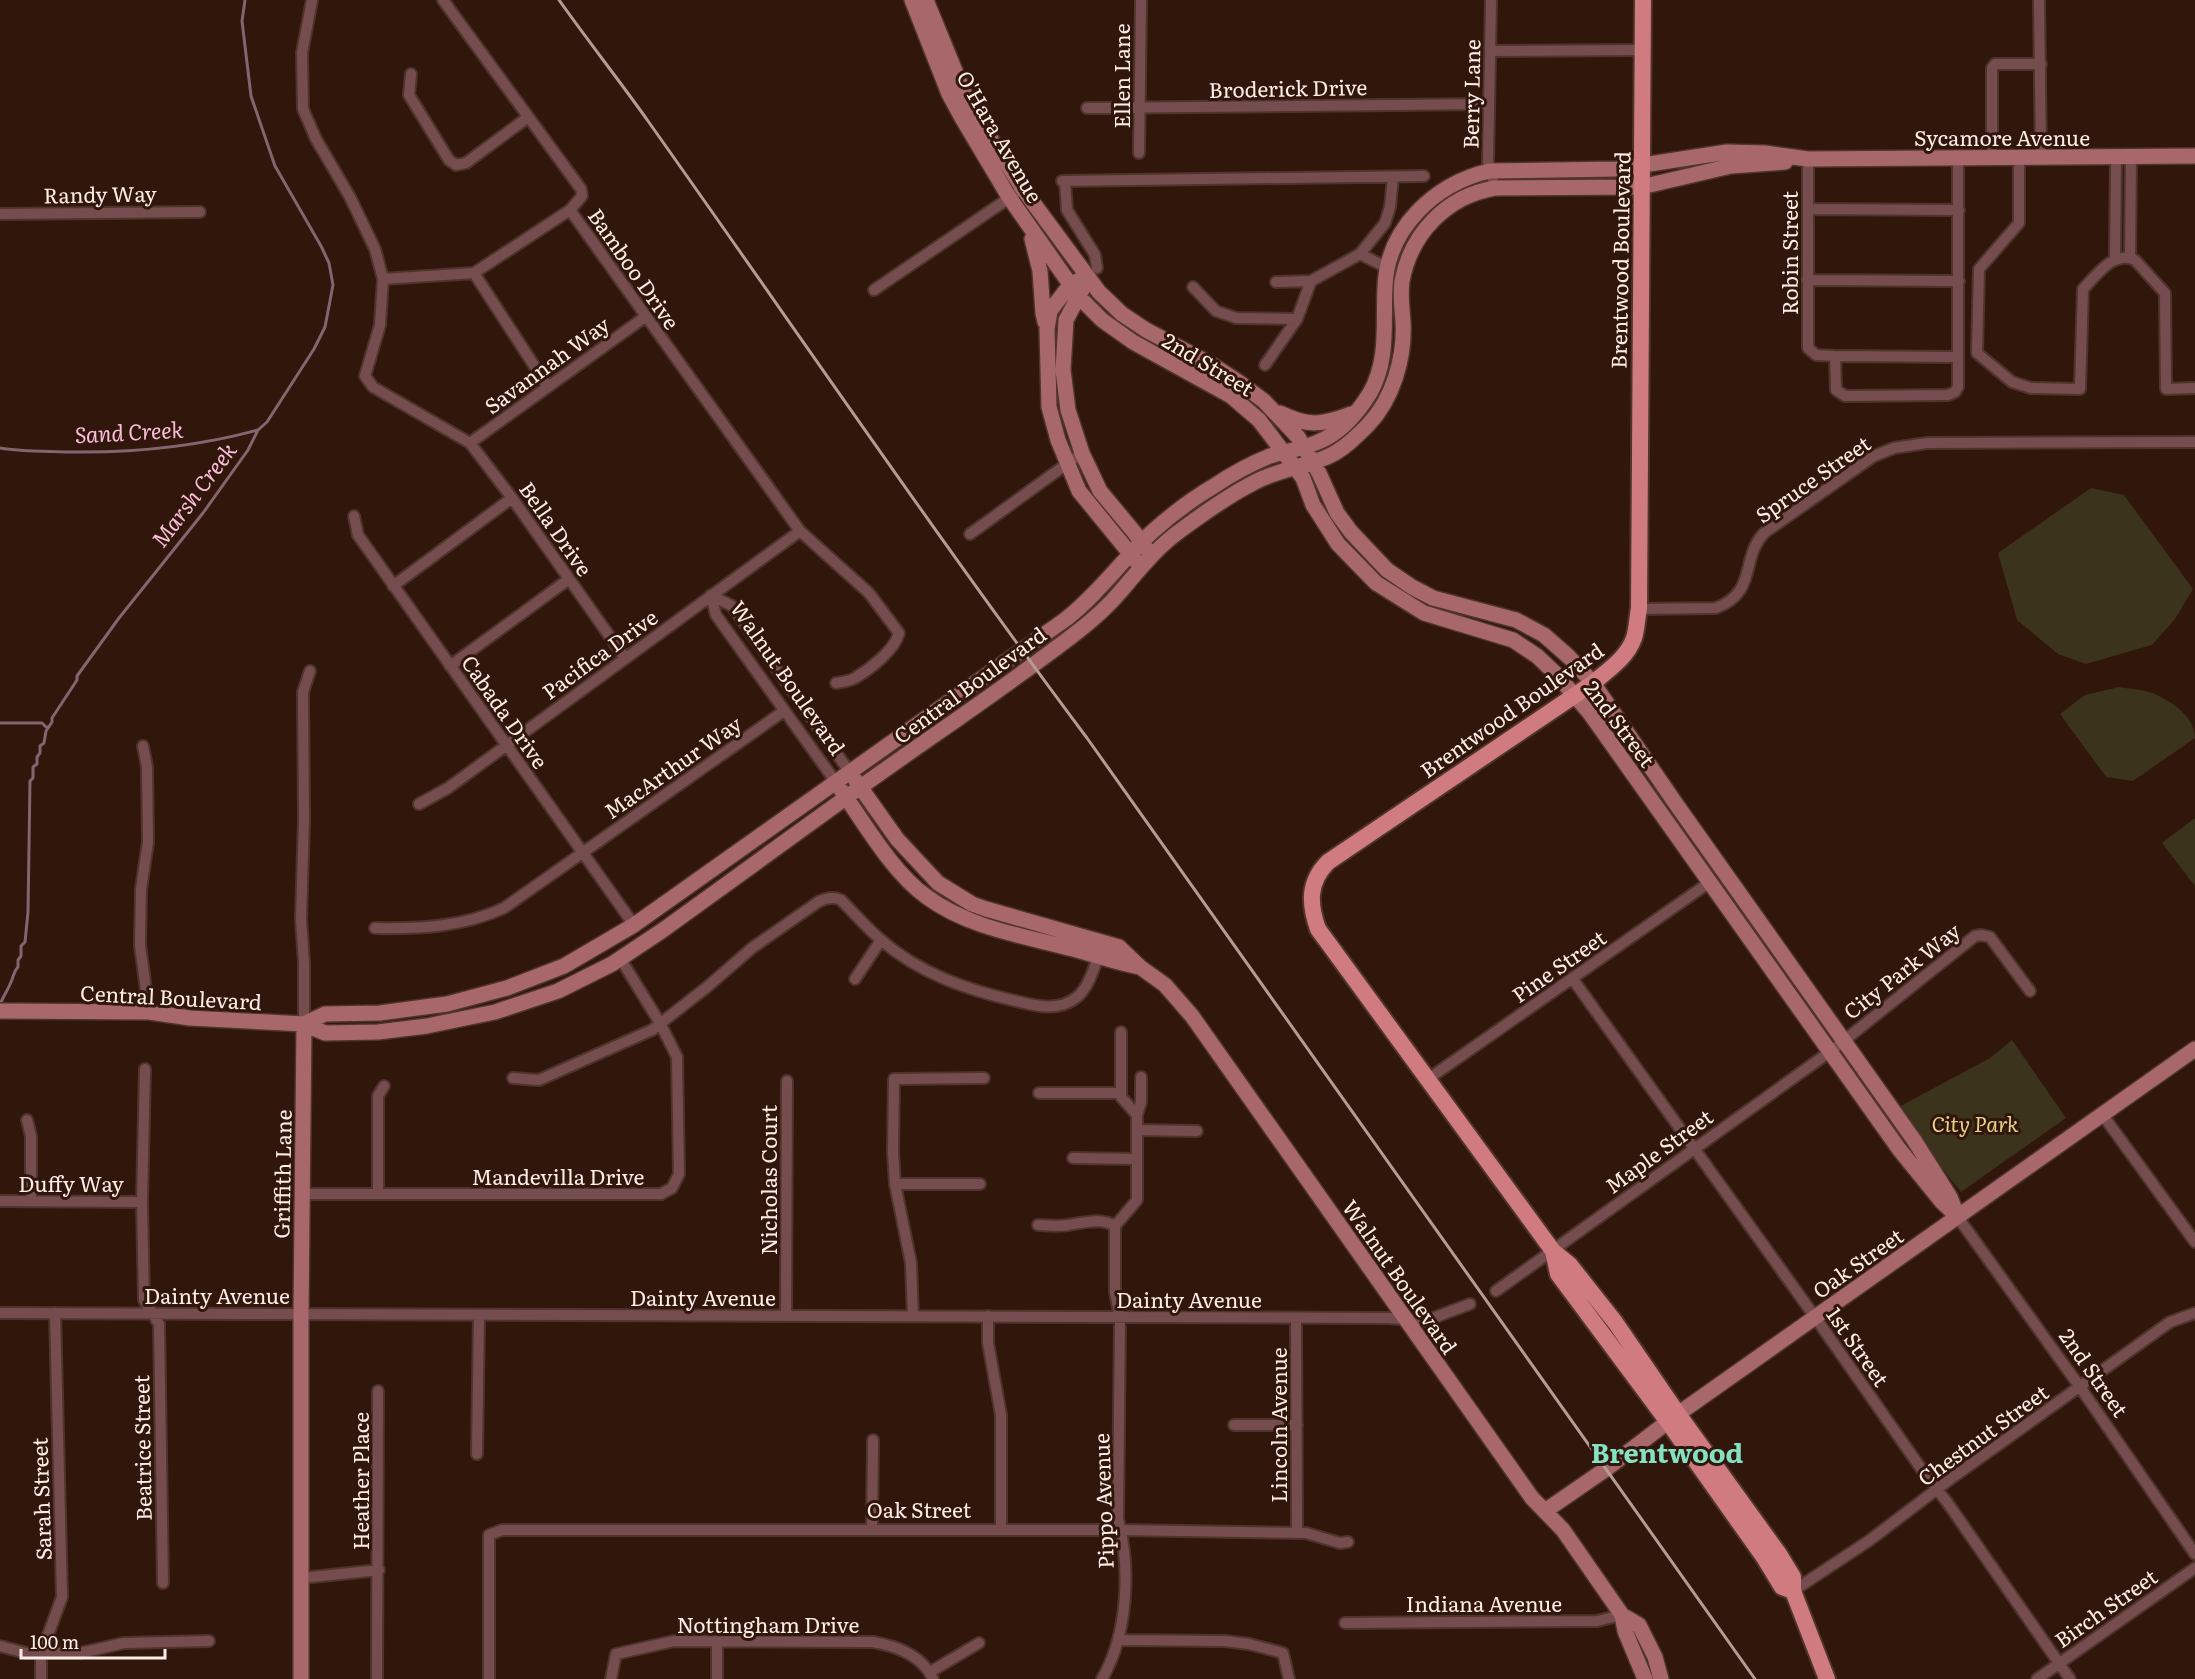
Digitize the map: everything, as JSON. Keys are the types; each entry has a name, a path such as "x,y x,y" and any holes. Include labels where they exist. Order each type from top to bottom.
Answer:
{"main road":[{"name":"Brentwood Boulevard","path":"1643,0 1639,609 1634,638 1626,653 1617,663 1593,683 1328,862 1320,870 1314,882 1311,904 1318,929 1553,1251 1570,1265 1615,1322 1673,1418 1782,1587 1793,1591 1827,1679"}],"street":[{"path":"312,0 302,53 303,109 316,139 350,197 375,249 383,279"},
{"path":"443,0 580,189 582,196 570,210"},
{"name":"O'Hara Avenue","path":"912,0 949,94 1009,197 1079,297"},
{"name":"O'Hara Avenue","path":"926,0 967,100 1023,189 1092,272 1099,292 1122,314 1240,383 1272,410"},
{"name":"Ellen Lane","path":"1139,153 1140,0"},
{"name":"Berry Lane","path":"1491,0 1489,171 1495,188"},
{"path":"2039,0 2041,156"},
{"path":"1491,51 1643,50"},
{"path":"1992,157 1992,68 1995,64 2041,64"},
{"path":"411,74 409,95 449,160 456,165 466,163 527,118"},
{"name":"Broderick Drive","path":"1087,108 1489,104"},
{"name":"Sycamore Avenue","path":"1489,171 1617,169 1727,152 1766,153 1808,159"},
{"name":"Sycamore Avenue","path":"1495,188 1641,187 1731,166 1808,159 2195,156"},
{"path":"2019,157 2019,223 1979,269 1977,353 2012,382 2031,388 2080,389 2083,289 2115,259 2130,258 2165,293 2166,388 2195,388"},
{"path":"2124,157 2130,258"},
{"path":"2115,259 2124,157"},
{"path":"1958,158 1959,210 1958,387 1955,392 1948,395 1845,396 1836,390 1834,356 1958,357"},
{"name":"Robin Street","path":"1808,159 1808,348 1815,355 1834,356"},
{"name":"Central Boulevard","path":"304,1024 325,1014 380,1013 447,1004 507,988 564,966 634,925 1066,619 1085,604 1137,549 1182,508 1250,465 1320,442 1337,431 1357,412 1371,391 1380,369 1386,339 1384,285 1391,253 1406,225 1426,202 1453,183 1489,171"},
{"path":"1146,562 1100,491 1082,453 1068,410 1064,370 1066,320 1092,272 1095,255 1067,210 1064,181 1424,176"},
{"path":"1276,282 1311,281 1360,254 1385,223 1390,207 1393,178"},
{"name":"Central Boulevard","path":"7,1011 149,1012 190,1018 304,1024 325,1033 378,1032 427,1026 495,1012 558,991 620,958 663,930 1075,634 1098,615 1162,544 1215,506 1255,482 1336,452 1362,432 1375,418 1395,380 1402,348 1402,280 1418,239 1445,209 1482,190 1495,188"},
{"path":"874,290 1023,189"},
{"path":"1808,209 1959,210"},
{"name":"Bamboo Drive","path":"383,279 474,273 570,210 800,531 869,592 899,633 892,649 854,679 836,683"},
{"name":"Randy Way","path":"0,214 200,212"},
{"path":"1030,228 1040,271 1043,313 1047,329"},
{"path":"1360,254 1388,268"},
{"path":"1092,272 1070,285 1050,311 1047,329 1049,407 1066,464 1079,491 1137,549"},
{"path":"474,273 548,387"},
{"name":"Bella Drive","path":"383,279 380,326 365,376 374,387 470,443 512,498 625,658"},
{"path":"1807,280 1959,281"},
{"path":"1265,365 1297,319 1311,281"},
{"path":"1193,287 1216,311 1236,318 1297,319"},
{"name":"2nd Street","path":"1079,297 1102,320 1133,342 1231,396 1259,420 1303,478 1313,505 1325,525 1345,552 1376,583 1424,613 1513,640 1537,656 1575,695 1743,929 1914,1140 1950,1197 1957,1216 2080,1387 2195,1554"},
{"name":"Savannah Way","path":"470,443 645,317"},
{"path":"1272,410 1295,420 1313,423 1328,423 1357,412"},
{"name":"2nd Street","path":"1272,410 1304,446 1337,513 1367,551 1387,570 1433,598 1516,620 1544,635 1593,683 1775,944 1837,1046"},
{"name":"Spruce Street","path":"1639,609 1716,608 1727,604 1744,586 1751,555 1756,542 1764,533 1874,456 1894,448 1927,443 2195,442"},
{"path":"970,534 1082,453"},
{"path":"393,585 512,498"},
{"name":"Cabada Drive","path":"354,516 358,535 634,925"},
{"name":"Pacifica Drive","path":"419,804 448,788 800,531"},
{"path":"450,666 569,579"},
{"name":"Walnut Boulevard","path":"711,595 716,615 784,711 894,863 927,897 983,926 1114,963 1140,967"},
{"name":"Walnut Boulevard","path":"711,595 732,606 897,838 923,868 957,896 972,904 1004,916 1119,947 1140,967 1165,985 1192,1016 1532,1498 1563,1530 1622,1615 1625,1631 1645,1679"},
{"name":"Griffith Lane","path":"301,1679 303,692 310,671"},
{"name":"MacArthur Way","path":"375,928 433,927 492,914 504,908 784,711"},
{"path":"143,746 147,767 148,842 141,890 140,945 149,1012"},
{"name":"Pine Street","path":"1428,1079 1710,882"},
{"path":"513,1078 539,1080 652,1030 752,948 822,900 832,897 841,900 881,940 919,967 966,988 1043,1007 1059,1006 1080,995 1086,987 1098,957"},
{"path":"1743,929 1750,930 1766,945 1775,944"},
{"name":"City Park Way","path":"1837,1046 1975,936 1990,937 2030,991"},
{"path":"855,979 881,940"},
{"name":"Mandevilla Drive","path":"302,1194 661,1194 672,1188 679,1174 677,1057 660,1023 620,958"},
{"name":"1st Street","path":"1572,978 2070,1679"},
{"path":"1121,1032 1121,1097 1137,1115"},
{"name":"Maple Street","path":"1496,1291 1837,1046"},
{"name":"Oak Street","path":"1545,1511 2195,1049"},
{"name":"Beatrice Street","path":"145,1069 142,1202 144,1300 159,1324 163,1583"},
{"path":"1038,1225 1110,1222 1115,1226 1137,1200 1137,1115 1141,1102 1141,1077"},
{"path":"913,1316 912,1263 895,1184 894,1079 984,1078"},
{"name":"Nicholas Court","path":"786,1316 787,1081"},
{"path":"378,1194 378,1096 384,1086"},
{"path":"1039,1093 1121,1093"},
{"path":"2102,1114 2195,1242"},
{"path":"27,1120 31,1136 32,1201"},
{"path":"1137,1130 1197,1131"},
{"path":"1073,1158 1137,1159"},
{"path":"895,1184 980,1184"},
{"name":"Duffy Way","path":"0,1201 142,1202"},
{"name":"Pippo Avenue","path":"1102,1679 1118,1640 1124,1608 1124,1542 1118,1519 1120,1317 1115,1292 1115,1226"},
{"path":"1405,1319 1425,1321 1470,1304"},
{"name":"Dainty Avenue","path":"0,1313 1405,1319"},
{"name":"Sarah Street","path":"41,1679 41,1654 62,1598 55,1313"},
{"name":"Chestnut Street","path":"1793,1591 1870,1540 2170,1322 2195,1313"},
{"path":"477,1454 479,1316"},
{"path":"988,1316 988,1343 1001,1415 1001,1529"},
{"name":"Lincoln Avenue","path":"1296,1318 1297,1533"},
{"name":"Heather Place","path":"377,1679 378,1391"},
{"path":"1234,1425 1297,1425"},
{"path":"872,1529 873,1440"},
{"name":"Oak Street","path":"489,1679 489,1535 502,1530 1121,1530 1306,1533 1340,1543 1348,1542"},
{"name":"Birch Street","path":"2037,1679 2195,1568"},
{"name":"Heather Place","path":"302,1578 378,1570"},
{"name":"Walnut Boulevard","path":"1622,1615 1639,1625 1655,1657 1661,1679"},
{"name":"Indiana Avenue","path":"1345,1623 1597,1621 1622,1615"},
{"path":"1118,1640 1225,1641 1250,1644 1283,1653 1289,1679"},
{"path":"0,1647 41,1654 81,1653 143,1642 209,1641"},
{"name":"Nottingham Drive","path":"611,1679 616,1654 674,1641 890,1644 908,1651 932,1675"},
{"path":"717,1642 717,1679"},
{"path":"932,1675 979,1644"}],"green space":[{"path":"2091,488 2124,495 2193,589 2175,619 2152,645 2086,664 2058,654 2017,620 1998,553"},
{"path":"2119,687 2148,692 2166,700 2186,716 2194,730 2195,738 2133,781 2106,777 2060,714 2085,695"},
{"path":"2195,818 2195,886 2162,843"},
{"name":"City Park","path":"2012,1040 2066,1118 1961,1192 1895,1109 1990,1058"}],"waterway":[{"name":"Marsh Creek","path":"0,1005 18,967 21,946 25,942 28,912 30,781 33,778 33,767 37,764 40,746 44,743 52,718 77,680 77,676 119,618 203,513 248,450 258,430 267,422 314,349 325,327 333,285 329,263 275,166 251,96 242,21 245,0"},
{"name":"Sand Creek","path":"0,448 69,452 141,450 188,445 258,430"},
{"path":"0,723 42,723 49,727"}],"railway":[{"path":"559,0 648,121 920,508 1087,738 1755,1679"}],"district":[{"name":"Brentwood","path":"1667,1451"}]}
